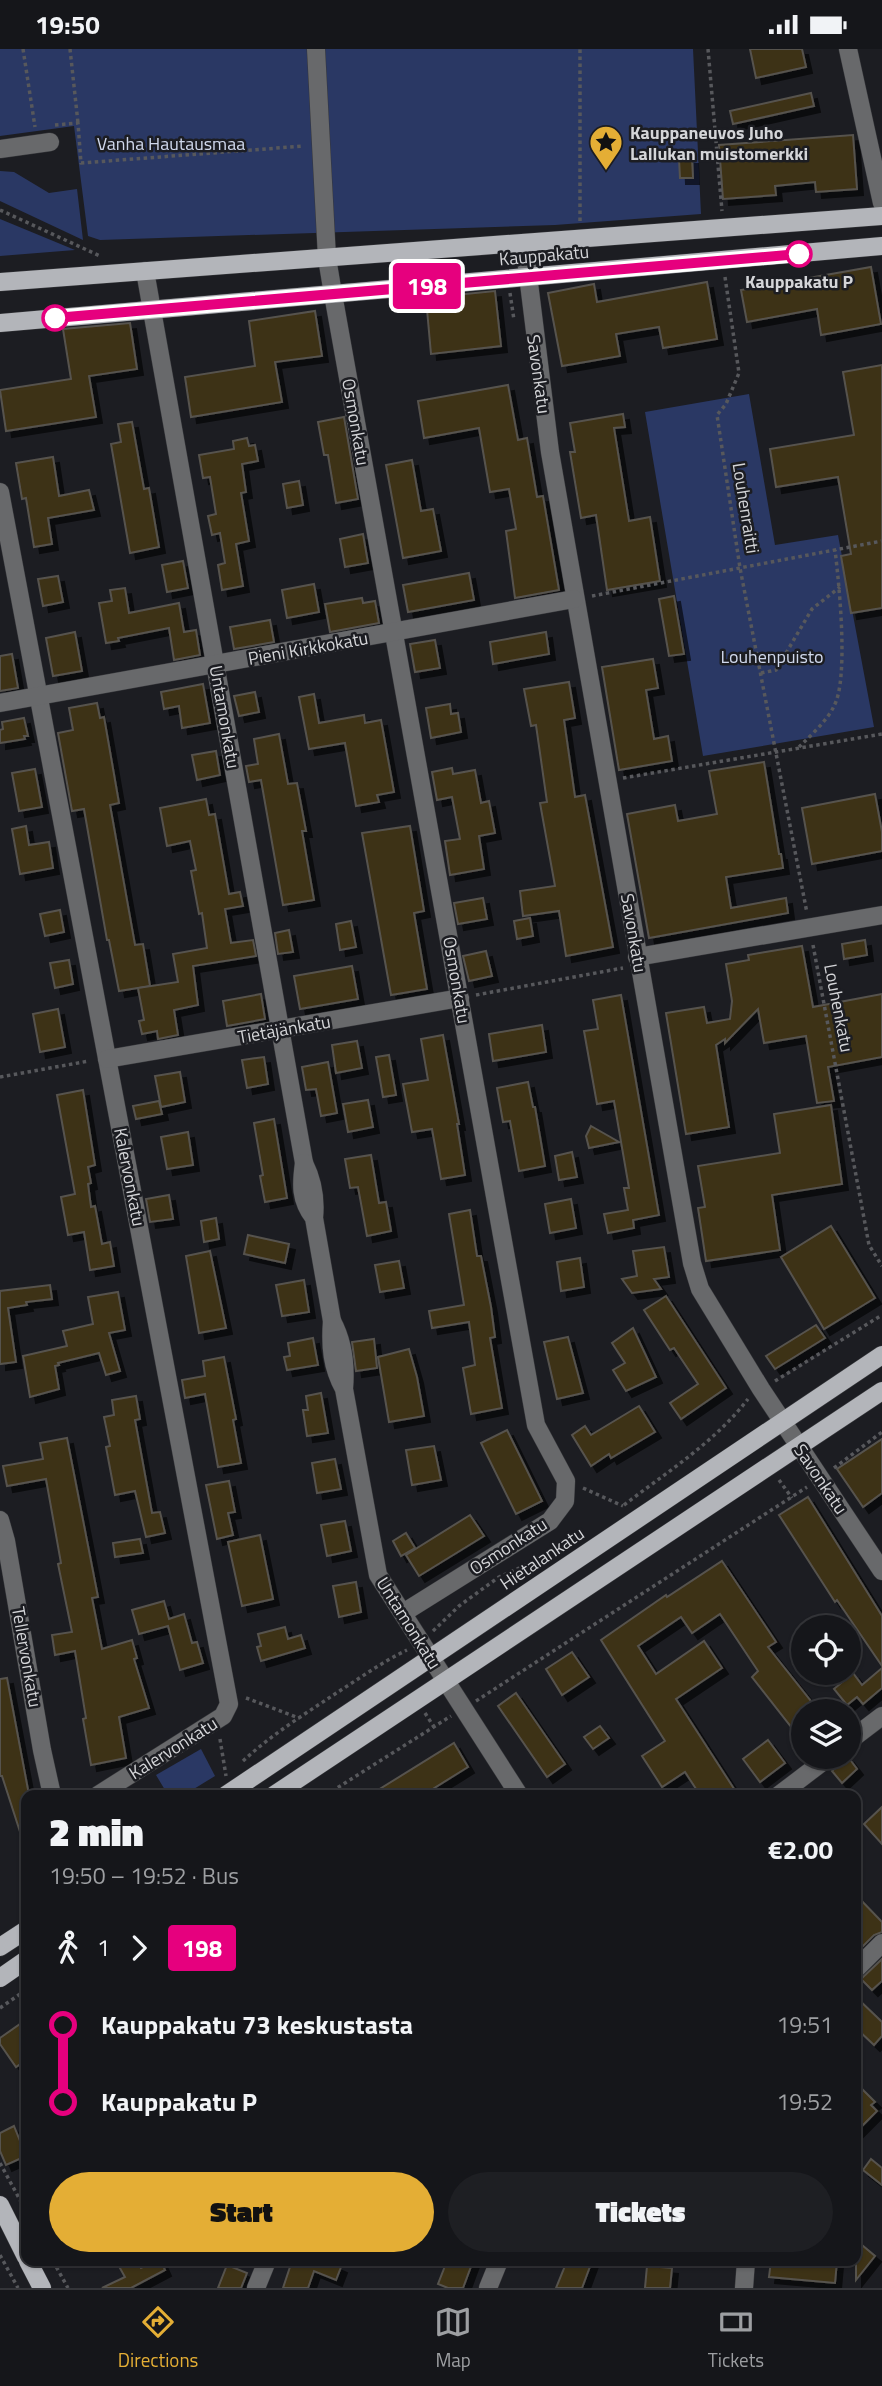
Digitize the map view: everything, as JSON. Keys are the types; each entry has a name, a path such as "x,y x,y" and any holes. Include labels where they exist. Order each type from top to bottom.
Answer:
{"main road":[{"name":"Kauppakatu","path":"0,282 882,216"},
{"name":"Kauppakatu","path":"0,323 882,246"},
{"name":"Hietalankatu","path":"236,1788 426,1651 882,1355"},
{"path":"282,1790 882,1391"},
{"path":"0,1947 21,1933"},
{"path":"0,1978 21,1963"},
{"path":"0,2205 21,2247"},
{"path":"31,2266 42,2288"}],"street":[{"name":"Osmonkatu","path":"316,49 327,258 333,294 536,1425 566,1481 565,1501 550,1521 403,1613"},
{"path":"848,49 882,203"},
{"path":"0,149 45,137"},
{"name":"Savonkatu","path":"524,243 550,452 574,599 692,1263 700,1289 761,1389 882,1571"},
{"name":"Untamonkatu","path":"145,271 304,1163 312,1178 316,1204 314,1218 332,1321 341,1338 344,1389 378,1575 516,1790"},
{"name":"Kalervonkatu","path":"0,492 39,697 98,1060 229,1704 223,1716 106,1790"},
{"name":"Pieni Kirkkokatu","path":"0,703 574,599"},
{"path":"638,961 882,915"},
{"name":"Tietäjänkatu","path":"98,1060 460,998"},
{"name":"Tellervonkatu","path":"0,1520 6,1541 41,1751 51,1790"},
{"path":"861,1732 882,1716"},
{"path":"786,1790 813,1769"},
{"path":"861,1964 882,1943"},
{"path":"256,2288 265,2266"},
{"path":"488,2288 497,2266"},
{"path":"744,2288 746,2266"}],"path":[{"path":"23,49 45,137 78,123"},
{"path":"71,49 81,163 321,144"},
{"path":"580,49 580,226"},
{"path":"708,49 723,220"},
{"path":"0,210 100,256"},
{"name":"Louhenraitti","path":"724,272 739,373 726,404 717,415 740,568 777,752"},
{"path":"574,599 882,541"},
{"path":"797,749 834,706 841,686 840,587 835,549"},
{"path":"761,673 776,670 812,609 840,587"},
{"path":"607,781 882,734"},
{"name":"Louhenkatu","path":"777,752 869,1245 882,1266"},
{"path":"460,998 638,961"},
{"path":"0,1077 98,1060"},
{"path":"614,1513 704,1445 761,1389 882,1315"},
{"path":"334,1790 792,1498 882,1432"},
{"path":"566,1481 623,1506"},
{"path":"236,1788 260,1745 392,1658 426,1651 459,1606 499,1577 562,1548"},
{"path":"227,1691 299,1718"},
{"path":"217,1719 236,1788"},
{"path":"0,2008 21,1993"},
{"path":"0,2163 21,2202"},
{"path":"0,2255 18,2288"},
{"path":"56,2266 68,2288"}],"green space":[{"name":"Vanha Hautausmaa","path":"0,49 693,49 701,214 555,225 100,240 88,236 74,126 0,136"},
{"path":"0,171 14,172 49,193 77,189 83,240 0,201"},
{"path":"0,219 75,250 0,256"},
{"name":"Louhenpuisto","path":"749,394 775,545 838,535 874,727 703,756 645,412"},
{"path":"201,1749 215,1776 192,1790 165,1790 156,1775"}],"building":[{"path":"750,49 802,49 806,67 756,78"},
{"path":"811,93 814,106 733,124 730,111"},
{"path":"853,135 857,189 816,192 815,182 775,186 776,195 723,199 719,145"},
{"path":"679,158 692,158 693,178 680,178"},
{"path":"871,267 881,324 821,335 817,309 747,322 741,290"},
{"path":"707,282 717,339 663,348 659,327 616,334 620,356 562,366 548,293 594,284 597,302"},
{"path":"495,291 501,346 431,354 426,298"},
{"path":"315,311 322,356 275,362 282,402 191,417 185,377 255,366 249,321"},
{"path":"130,323 137,369 89,376 96,417 6,431 0,390 71,379 63,329"},
{"path":"882,365 882,608 851,613 841,556 851,554 838,477 776,487 770,449 854,435 843,372"},
{"path":"508,385 518,440 527,438 537,497 543,496 559,590 515,598 506,531 516,529 509,489 490,492 479,428 424,438 418,401"},
{"path":"623,414 625,427 614,428 629,521 650,517 660,581 607,590 596,515 581,518 570,452 575,452 570,423"},
{"path":"344,417 358,499 336,503 328,455 324,455 318,422"},
{"path":"132,422 144,489 149,488 159,547 130,553 111,444 121,442 118,424"},
{"path":"247,438 249,446 255,445 258,461 242,464 246,492 241,493 249,541 236,544 243,586 222,590 218,565 225,563 220,533 212,535 208,516 216,514 210,477 203,478 199,455 234,449 233,441"},
{"path":"53,457 59,496 89,490 94,510 48,518 52,544 34,547 26,498 22,499 16,463"},
{"path":"412,460 421,511 433,509 441,551 403,558 386,465"},
{"path":"299,481 303,505 287,508 283,484"},
{"path":"363,534 368,563 345,567 340,539"},
{"path":"183,561 188,588 167,592 162,565"},
{"path":"469,573 474,600 408,612 403,585"},
{"path":"58,576 63,602 43,606 38,579"},
{"path":"314,584 319,612 287,618 282,590"},
{"path":"125,588 129,613 179,603 184,632 196,630 200,655 174,660 169,628 106,643 99,603 112,601 110,590"},
{"path":"674,596 684,654 669,656 659,599"},
{"path":"362,598 363,603 375,601 379,623 330,632 325,604"},
{"path":"270,620 274,642 234,649 230,627"},
{"path":"75,632 82,671 53,676 46,638"},
{"path":"546,632 549,654 493,664 490,642"},
{"path":"435,640 440,668 415,672 410,644"},
{"path":"12,654 18,688 0,691 0,656"},
{"path":"653,659 658,688 646,690 654,739 668,736 672,761 619,770 602,667"},
{"path":"569,682 575,718 564,720 575,797 585,795 613,947 566,956 559,911 523,916 520,891 555,886 540,803 547,802 536,725 531,726 524,689"},
{"path":"203,684 210,723 182,728 179,706 164,709 161,692"},
{"path":"255,692 259,712 239,716 234,696"},
{"path":"314,694 319,723 364,715 365,723 381,720 394,792 377,795 379,802 356,806 345,743 309,749 299,697"},
{"path":"97,703 100,718 104,717 119,803 110,805 135,945 143,944 150,986 119,991 107,940 84,809 72,811 58,733 73,730 69,708"},
{"path":"450,704 451,714 458,713 461,732 431,738 426,708"},
{"path":"24,718 28,736 24,736 25,739 0,743 2,722"},
{"path":"279,734 288,784 297,783 314,900 283,905 261,780 249,782 246,766 258,764 254,739"},
{"path":"216,751 220,775 197,780 192,755"},
{"path":"764,762 783,868 726,877 731,908 786,898 788,913 649,938 627,814 675,805 678,821 717,814 709,771"},
{"path":"452,768 453,774 475,770 481,803 489,801 495,833 479,836 484,869 450,875 445,841 460,839 452,797 437,800 432,772"},
{"path":"35,769 42,807 19,811 12,773"},
{"path":"875,794 882,832 882,851 812,864 802,808"},
{"path":"206,799 209,815 215,814 229,894 240,892 243,906 225,909 231,943 253,940 256,956 193,966 198,1005 174,1010 178,1035 158,1039 157,1031 142,1034 139,1021 144,1020 138,988 178,982 173,954 207,948 202,913 199,914 191,871 196,870 190,841 167,846 160,808"},
{"path":"26,826 29,845 49,842 53,868 20,874 12,829"},
{"path":"410,826 424,911 414,913 427,989 391,995 362,833"},
{"path":"483,898 487,919 458,924 454,903"},
{"path":"60,910 64,932 45,936 40,914"},
{"path":"530,918 533,936 517,939 514,921"},
{"path":"351,921 356,947 340,950 336,924"},
{"path":"289,930 293,952 278,954 275,933"},
{"path":"865,940 867,955 844,959 842,944"},
{"path":"802,946 813,1007 882,994 882,1057 828,1067 834,1101 817,1103 806,1036 764,1043 758,1009 725,1043 725,1039 716,1045 729,1127 686,1134 666,1013 704,1007 707,1023 730,1019 732,1001 726,964 749,960 748,955"},
{"path":"486,951 492,976 469,981 463,956"},
{"path":"69,960 73,984 55,988 50,963"},
{"path":"352,966 358,999 300,1009 294,976"},
{"path":"261,994 265,1019 227,1026 223,1001"},
{"path":"621,995 659,1215 633,1220 634,1228 608,1233 604,1214 628,1210 624,1188 629,1188 614,1101 597,1104 584,1031 598,1029 593,1000"},
{"path":"58,1009 65,1047 40,1052 33,1014"},
{"path":"542,1025 546,1052 493,1061 489,1034"},
{"path":"443,1035 465,1175 441,1179 432,1129 412,1132 403,1084 428,1080 421,1039"},
{"path":"357,1041 362,1068 336,1073 332,1045"},
{"path":"389,1055 396,1095 383,1097 376,1057"},
{"path":"264,1057 268,1084 247,1088 242,1060"},
{"path":"328,1062 337,1113 321,1116 316,1089 306,1090 302,1067"},
{"path":"180,1072 185,1102 161,1107 155,1076"},
{"path":"528,1082 545,1166 519,1171 510,1121 503,1122 497,1088"},
{"path":"83,1090 95,1165 88,1167 91,1207 95,1206 102,1244 110,1242 114,1266 90,1270 84,1232 68,1235 61,1197 75,1194 57,1095"},
{"path":"368,1100 373,1127 348,1132 343,1104"},
{"path":"159,1101 162,1114 136,1119 133,1106"},
{"path":"831,1105 842,1184 772,1195 780,1250 706,1261 698,1208 705,1207 698,1166 780,1153 774,1114"},
{"path":"274,1119 287,1198 265,1202 254,1123"},
{"path":"591,1126 619,1142 589,1148 586,1136"},
{"path":"188,1132 193,1165 167,1169 161,1137"},
{"path":"572,1152 577,1177 559,1180 555,1156"},
{"path":"371,1155 379,1203 386,1202 391,1231 367,1236 358,1187 350,1188 345,1159"},
{"path":"169,1195 173,1219 150,1222 146,1199"},
{"path":"571,1199 576,1228 550,1233 545,1204"},
{"path":"470,1210 477,1256 481,1256 491,1307 495,1337 490,1338 502,1408 471,1414 463,1368 475,1365 469,1322 432,1328 429,1311 464,1305 449,1214"},
{"path":"216,1218 219,1239 204,1242 201,1221"},
{"path":"831,1226 875,1298 824,1329 781,1257"},
{"path":"248,1235 289,1244 285,1263 244,1254"},
{"path":"664,1247 669,1277 654,1279 661,1289 632,1293 622,1279 637,1276 633,1251"},
{"path":"210,1251 226,1328 199,1333 186,1256"},
{"path":"580,1258 584,1287 561,1291 557,1262"},
{"path":"399,1261 404,1288 380,1292 375,1265"},
{"path":"304,1280 309,1312 282,1316 276,1285"},
{"path":"50,1285 52,1299 26,1302 27,1305 8,1308 16,1362 0,1364 0,1291"},
{"path":"118,1292 125,1330 109,1333 120,1371 106,1375 99,1353 58,1363 59,1365 55,1366 59,1389 30,1397 23,1356 67,1346 63,1331 93,1324 88,1297"},
{"path":"666,1296 726,1388 681,1419 670,1403 698,1384 674,1348 670,1350 644,1310"},
{"path":"816,1325 825,1338 775,1369 766,1356"},
{"path":"633,1328 656,1377 626,1391 613,1370 625,1363 612,1343"},
{"path":"568,1337 583,1393 557,1399 544,1342"},
{"path":"313,1338 318,1365 287,1370 284,1357 290,1356 288,1343"},
{"path":"374,1339 377,1368 356,1371 352,1342"},
{"path":"409,1349 424,1416 389,1422 378,1357"},
{"path":"224,1357 241,1463 218,1467 205,1394 185,1398 182,1380 205,1376 203,1361"},
{"path":"321,1393 328,1433 307,1436 303,1410 308,1410 306,1396"},
{"path":"136,1396 140,1419 135,1420 152,1513 160,1512 165,1533 146,1537 135,1491 115,1495 106,1447 110,1446 104,1417 114,1415 112,1400"},
{"path":"639,1406 655,1432 611,1458 609,1454 591,1466 572,1435 585,1426 591,1435"},
{"path":"507,1430 542,1501 516,1514 481,1443"},
{"path":"67,1438 98,1597 92,1598 102,1649 132,1640 137,1658 134,1659 149,1708 119,1717 126,1758 91,1765 75,1651 55,1655 52,1635 72,1632 58,1564 61,1563 46,1479 7,1486 3,1466 43,1459 40,1443"},
{"path":"882,1439 882,1493 863,1507 837,1469"},
{"path":"434,1446 441,1480 412,1485 406,1450"},
{"path":"335,1459 341,1489 317,1493 312,1463"},
{"path":"229,1481 235,1512 228,1513 233,1535 217,1539 206,1485"},
{"path":"808,1497 882,1616 882,1666 861,1635 861,1615 847,1615 837,1600 835,1602 779,1515"},
{"path":"470,1515 484,1536 419,1576 406,1555"},
{"path":"345,1521 351,1551 327,1556 321,1525"},
{"path":"406,1533 415,1548 401,1556 393,1541"},
{"path":"260,1535 273,1599 242,1606 228,1542"},
{"path":"140,1539 143,1553 115,1557 113,1543"},
{"path":"722,1561 776,1642 768,1647 791,1676 791,1685 798,1685 809,1699 791,1699 791,1727 752,1677 758,1671 720,1614 692,1633 681,1617 638,1646 656,1674 704,1641 722,1668 676,1699 735,1790 697,1790 685,1772 662,1787 642,1756 665,1741 601,1640 666,1595 667,1597"},
{"path":"356,1582 361,1612 339,1617 333,1586"},
{"path":"164,1601 169,1619 184,1614 192,1643 197,1642 203,1663 180,1670 168,1626 139,1634 132,1610"},
{"path":"285,1627 288,1639 301,1635 305,1648 261,1661 257,1647 261,1646 258,1634"},
{"path":"572,1652 589,1677 562,1695 546,1669"},
{"path":"882,1668 882,1688 863,1704 857,1697 842,1699 834,1689 839,1685 862,1685"},
{"path":"7,1678 28,1790 21,1790 21,1835 0,1776 0,1679"},
{"path":"516,1693 565,1764 547,1777 498,1706"},
{"path":"600,1726 609,1738 593,1749 584,1737"},
{"path":"768,1740 785,1763 760,1782 743,1759"},
{"path":"454,1743 468,1767 431,1790 378,1790"},
{"path":"834,1769 857,1769 842,1783 832,1771"},
{"path":"882,1807 882,1844 864,1824"},
{"path":"861,1900 882,1922 882,1932 874,1935 861,1948"},
{"path":"882,1959 882,1981 872,1990 861,1979"},
{"path":"861,2002 882,2022 882,2036 874,2045 861,2033"},
{"path":"20,2024 21,2064 16,2067 0,2044 0,2038"},
{"path":"863,2090 875,2102 871,2105 877,2111 861,2127"},
{"path":"14,2126 21,2144 21,2158 6,2165 0,2151 0,2133"},
{"path":"871,2159 882,2168 882,2185 863,2170"},
{"path":"861,2244 875,2256 856,2280 856,2266 861,2266"},
{"path":"119,2266 163,2266 165,2270 131,2288 102,2288 125,2277"},
{"path":"227,2266 247,2273 241,2288 218,2288"},
{"path":"290,2266 341,2267 336,2280 314,2271 308,2288 283,2288"},
{"path":"445,2266 471,2266 463,2288 448,2288 438,2284"},
{"path":"565,2266 590,2266 582,2288 556,2288"},
{"path":"647,2266 672,2268 670,2288 645,2288"},
{"path":"770,2266 837,2266 835,2283 769,2277"}],"bus line":[{"name":"198","path":"55,318 799,254"}],"place":[{"name":"Kauppaneuvos Juho Lallukan muistomerkki","path":"606,172"},
{"name":"Kauppakatu P","path":"799,254"}]}
